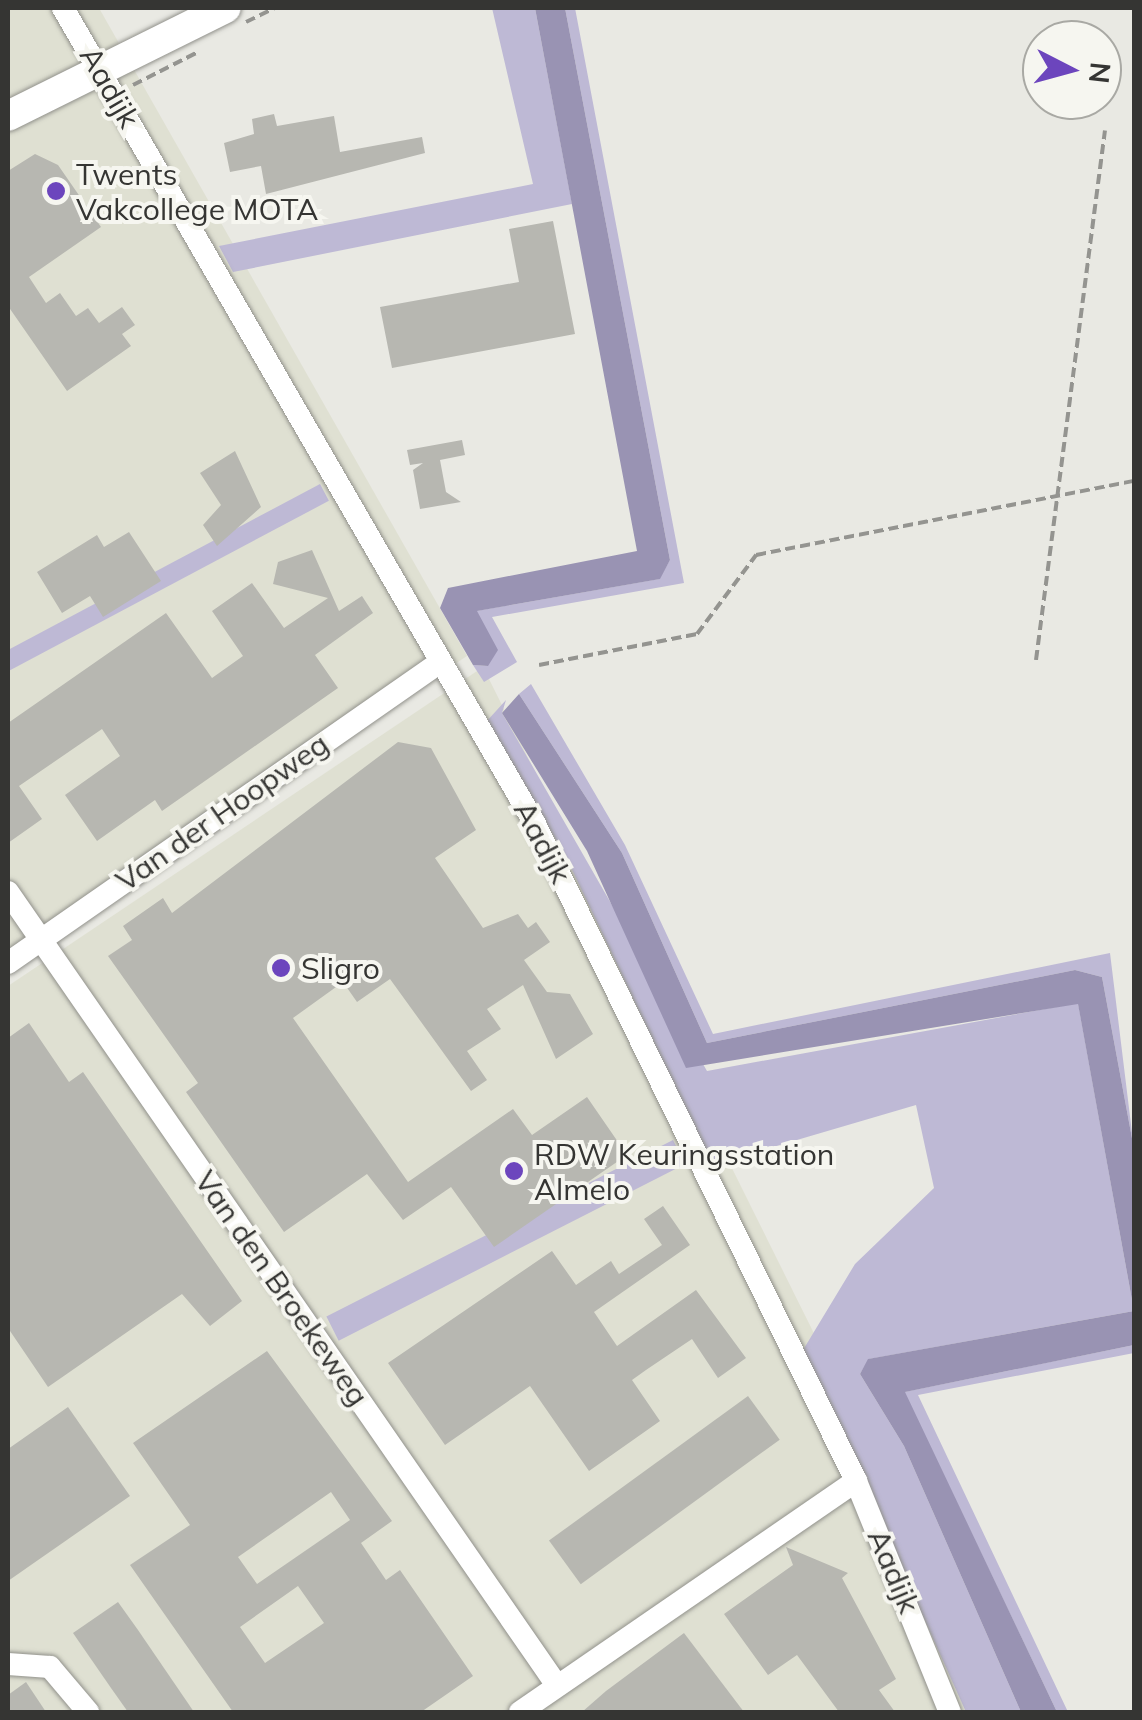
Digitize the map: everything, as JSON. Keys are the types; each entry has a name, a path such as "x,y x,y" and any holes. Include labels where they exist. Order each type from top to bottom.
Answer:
{"main road":[{"path":"8,116 106,82 226,8"}],"street":[{"name":"Aadijk","path":"63,8 604,958 856,1482 950,1712"},
{"name":"Van der Hoopweg","path":"8,964 439,663"},
{"name":"Van den Broekeweg","path":"8,892 556,1684"},
{"path":"520,1712 856,1482"},
{"path":"8,1664 50,1667 88,1712"}],"path":[{"path":"106,82 177,66"},
{"path":"1036,660 1104,130"},
{"path":"540,665 697,634 756,555 1134,481"}],"shaded area":[{"path":"8,8 99,8 467,656 8,959"},
{"path":"492,8 535,8 572,204 233,272 219,246 533,184"},
{"path":"535,8 565,8 670,560 660,579 477,611 498,650 488,666 473,665 440,608 448,588 637,551"},
{"path":"565,8 575,8 684,583 492,617 517,662 484,682 473,665 488,666 476,611 659,579 670,560"},
{"path":"320,484 329,501 8,671 8,650"},
{"path":"483,667 1002,1712 8,1712 8,986"},
{"path":"531,684 625,845 713,1034 1110,953 1134,1149 1102,977 1075,970 707,1043 622,853 519,694"},
{"path":"519,694 622,853 707,1043 1075,970 1102,977 1134,1149 1134,1311 1078,1004 686,1068 587,851 502,713"},
{"path":"506,700 502,713 707,1071 1078,1003 1134,1311 869,1359 860,1374 904,1446 1021,1712 966,1712 803,1350 855,1264 934,1188 916,1105 712,1165 565,855 486,722"},
{"path":"673,1140 685,1164 339,1341 326,1317"},
{"path":"1134,1311 1134,1345 905,1392 1057,1712 1021,1712 904,1446 860,1374 868,1359"},
{"path":"1134,1345 1134,1353 918,1395 1068,1712 1057,1712 904,1392"}],"building":[{"path":"274,114 277,126 334,116 340,152 422,137 425,153 266,194 261,166 230,172 224,143 254,134 252,119"},
{"path":"35,154 58,165 101,227 29,277 46,303 60,293 76,316 88,308 99,323 122,307 135,325 122,334 131,346 67,391 8,306 8,171"},
{"path":"553,221 575,334 392,368 380,307 519,282 509,229"},
{"path":"462,440 465,455 440,460 446,492 461,502 420,509 413,470 423,463 410,465 407,450"},
{"path":"235,451 261,507 217,546 203,525 221,505 200,473"},
{"path":"129,532 161,581 103,617 90,596 62,613 37,572 97,535 104,547"},
{"path":"312,550 339,611 362,596 373,613 315,655 338,688 162,811 155,800 97,841 65,795 120,756 102,729 19,786 42,819 8,843 8,723 166,613 212,678 243,656 212,611 252,583 284,628 328,598 273,584 278,562"},
{"path":"398,742 431,748 476,830 435,858 483,928 518,914 528,928 536,922 550,942 524,960 547,992 570,994 593,1034 556,1059 523,985 487,1009 501,1029 467,1051 487,1080 471,1091 390,979 357,1002 343,982 293,1018 408,1182 513,1109 532,1135 587,1097 627,1155 494,1247 451,1187 403,1220 367,1174 284,1232 186,1092 198,1083 108,956 132,940 123,926 163,898 172,913"},
{"path":"29,1023 69,1082 83,1072 242,1301 210,1326 182,1294 48,1387 8,1328 8,1038"},
{"path":"663,1206 690,1245 594,1312 617,1346 696,1290 746,1358 718,1378 692,1339 632,1380 660,1421 589,1471 530,1386 445,1445 388,1363 552,1251 576,1285 611,1261 619,1274 662,1245 644,1219"},
{"path":"267,1351 392,1521 361,1543 386,1580 400,1570 473,1676 421,1712 233,1712 130,1565 190,1525 133,1443","holes":["331,1492 350,1520 257,1584 238,1557","298,1586 324,1623 265,1663 240,1627"]},
{"path":"748,1396 780,1440 581,1584 549,1541"},
{"path":"68,1407 130,1496 8,1581 8,1449"},
{"path":"786,1547 848,1573 842,1578 896,1679 879,1690 895,1712 839,1712 797,1655 768,1675 724,1614 793,1565"},
{"path":"118,1602 194,1712 128,1712 73,1633"},
{"path":"684,1633 744,1712 582,1712 606,1691"},
{"path":"26,1682 46,1712 8,1712 8,1695"}],"place":[{"name":"Twents Vakcollege MOTA","path":"56,191"},
{"name":"Sligro","path":"281,968"},
{"name":"RDW Keuringsstation Almelo","path":"514,1171"}]}
